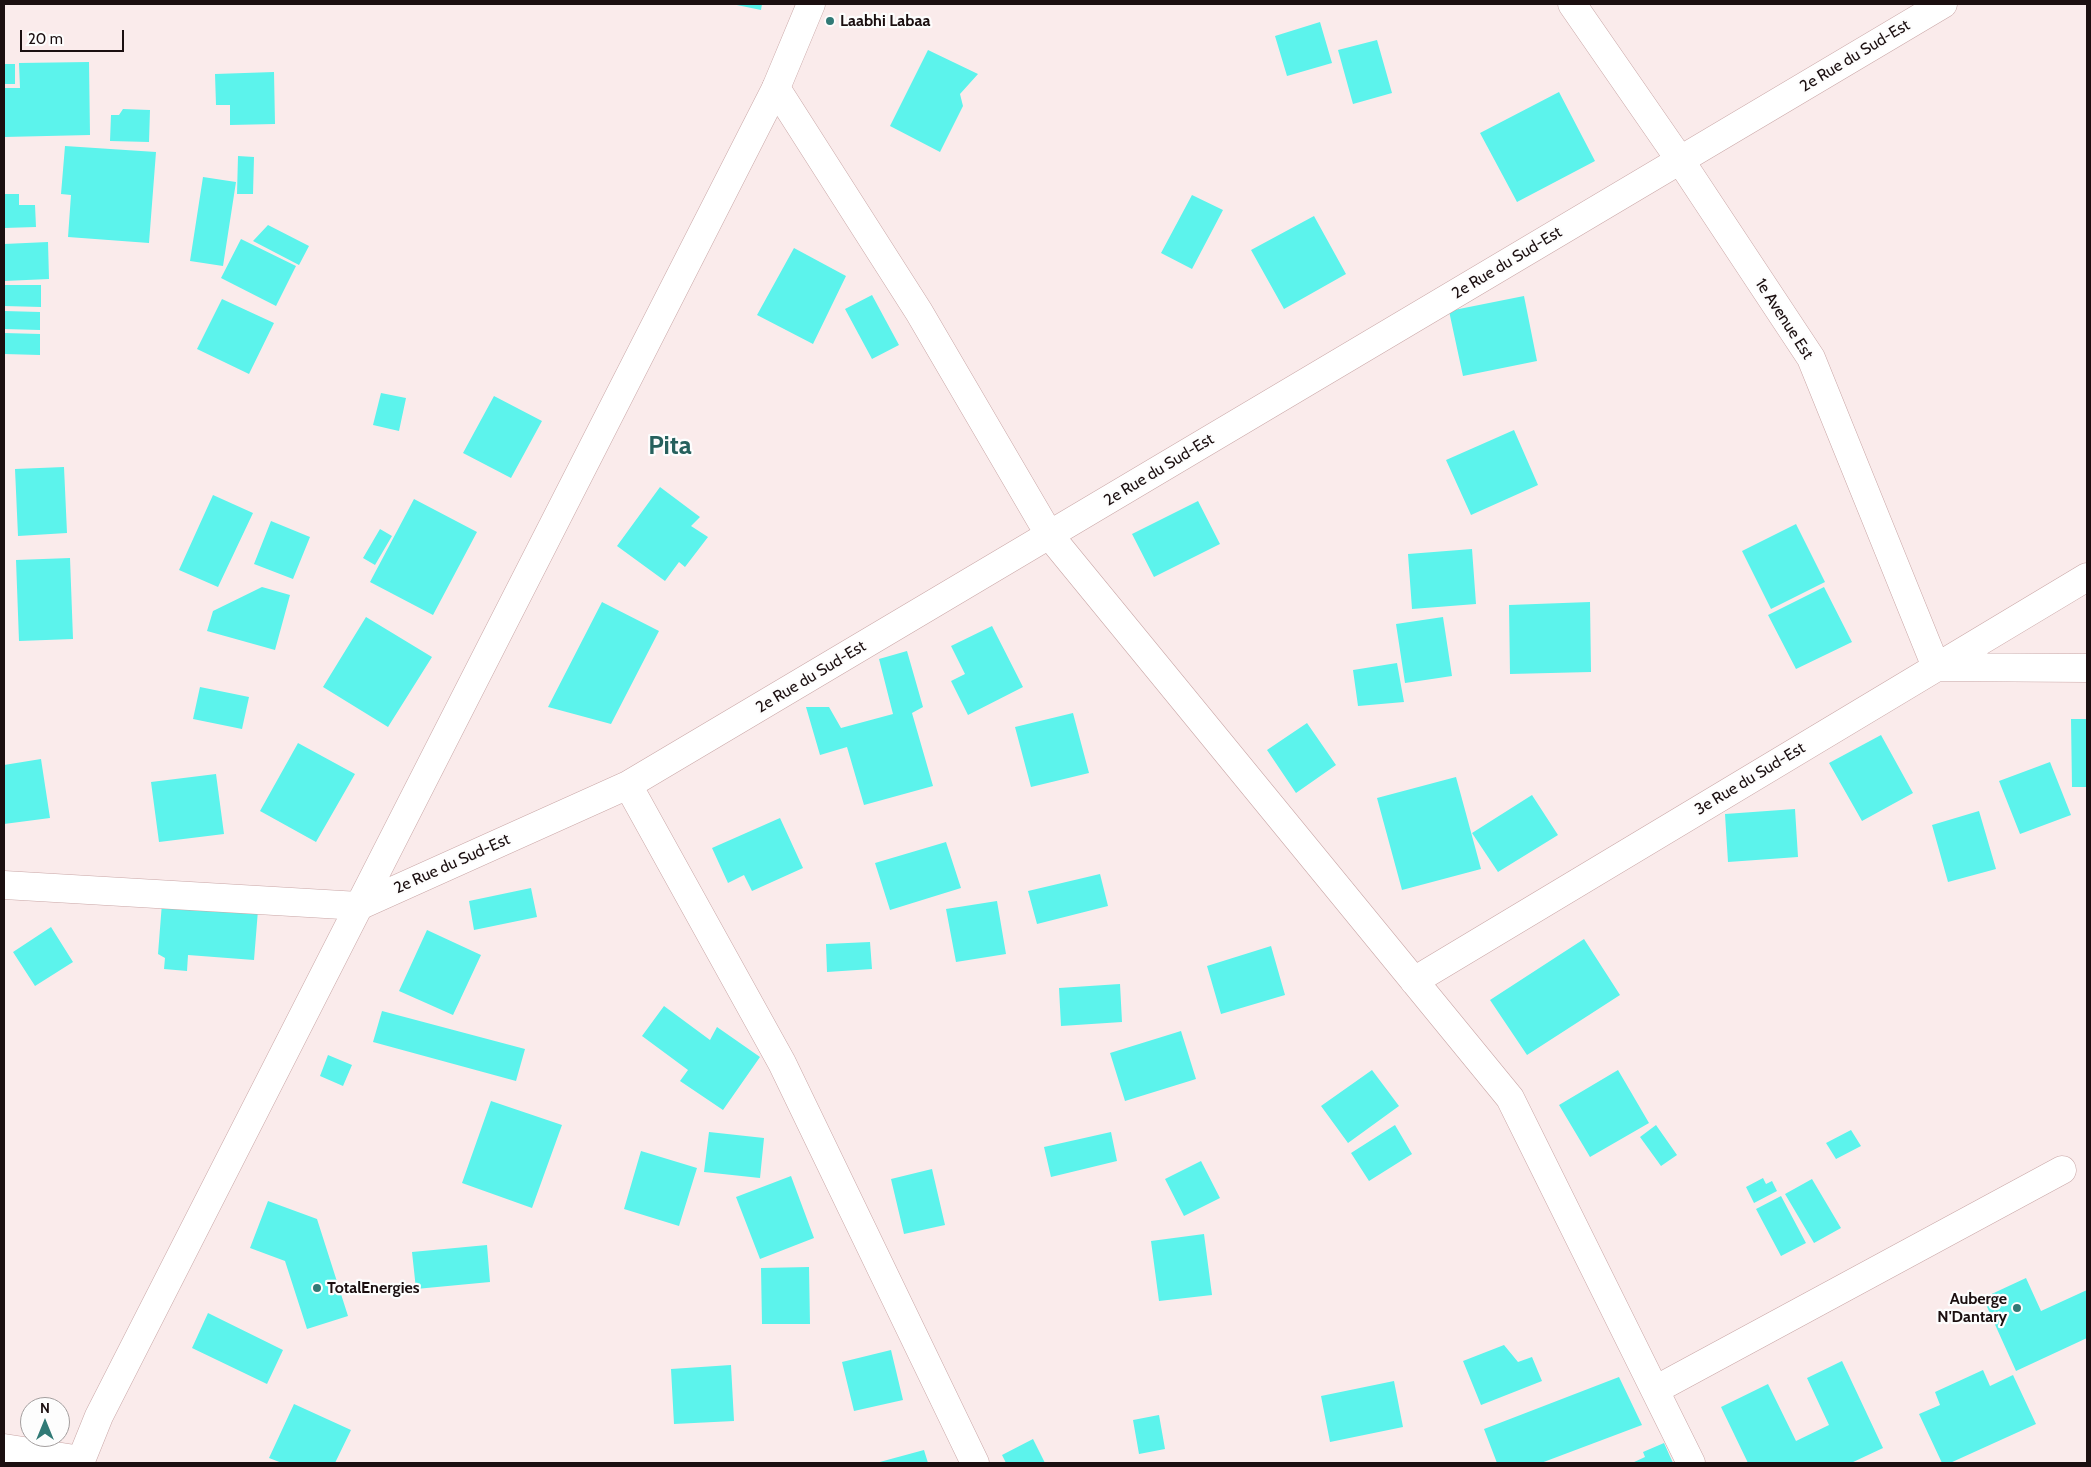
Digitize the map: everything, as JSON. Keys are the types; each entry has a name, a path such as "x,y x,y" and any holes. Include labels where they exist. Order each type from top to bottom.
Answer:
{"main road":[{"path":"4,1448 81,1462 99,1416 776,88 812,4"},
{"name":"1e Avenue Est","path":"1572,4 1680,160 1811,358 1936,667"},
{"name":"2e Rue du Sud-Est","path":"359,906 628,785 1943,4"},
{"path":"776,88 919,312 1050,536 1510,1098 1691,1463"},
{"name":"3e Rue du Sud-Est","path":"1414,981 2087,577"},
{"path":"1936,667 2087,668"},
{"path":"628,785 782,1063 975,1463"},
{"path":"4,885 359,906"},
{"path":"1655,1390 2062,1170"}],"building":[{"path":"732,4 762,4 761,10"},
{"path":"1320,22 1332,63 1287,76 1275,36"},
{"path":"1377,40 1392,93 1353,104 1338,50"},
{"path":"928,50 978,74 960,94 963,106 940,152 890,126"},
{"path":"89,62 90,135 4,137 4,88 20,88 19,63"},
{"path":"4,64 15,64 15,84 4,84"},
{"path":"274,72 275,124 230,125 230,105 216,105 215,74"},
{"path":"1559,92 1595,161 1517,202 1480,133"},
{"path":"123,109 150,110 149,142 110,141 111,115 119,115"},
{"path":"65,146 156,152 149,243 68,237 71,195 61,194"},
{"path":"238,156 254,157 253,194 237,194"},
{"path":"203,177 236,182 223,266 190,261"},
{"path":"4,194 19,194 19,205 35,205 36,227 4,228"},
{"path":"1192,195 1223,210 1192,269 1161,253"},
{"path":"1314,216 1346,274 1284,309 1251,250"},
{"path":"268,225 309,246 299,265 253,241"},
{"path":"241,239 296,266 276,306 221,278"},
{"path":"48,242 49,279 4,281 4,244"},
{"path":"794,248 846,276 813,344 757,315"},
{"path":"4,285 41,285 41,307 4,306"},
{"path":"872,295 899,345 872,359 845,309"},
{"path":"1524,296 1537,361 1463,376 1449,311"},
{"path":"222,299 274,323 249,374 197,349"},
{"path":"4,311 40,312 40,330 4,329"},
{"path":"4,333 40,334 40,355 4,354"},
{"path":"381,393 406,398 399,431 373,425"},
{"path":"494,396 542,421 511,478 463,453"},
{"path":"1514,430 1538,485 1471,515 1446,460"},
{"path":"64,467 67,533 18,536 15,469"},
{"path":"660,487 700,517 691,526 708,537 685,567 679,562 665,581 617,546"},
{"path":"213,495 253,513 218,587 179,570"},
{"path":"414,499 477,532 433,615 370,582"},
{"path":"1198,501 1220,544 1154,577 1132,534"},
{"path":"271,521 310,537 293,579 254,564"},
{"path":"1796,524 1825,582 1771,609 1742,551"},
{"path":"380,529 392,536 375,565 363,558"},
{"path":"1472,549 1476,604 1412,609 1408,554"},
{"path":"70,558 73,639 19,641 16,560"},
{"path":"262,587 290,595 275,650 207,631 213,611"},
{"path":"1824,587 1852,642 1796,669 1768,615"},
{"path":"602,602 659,631 611,724 548,707"},
{"path":"1590,602 1591,672 1510,674 1509,605"},
{"path":"366,617 432,657 388,727 323,687"},
{"path":"1443,617 1452,676 1405,683 1396,624"},
{"path":"992,626 1023,687 968,715 951,681 965,674 951,646"},
{"path":"907,651 923,707 912,713 933,786 864,805 847,747 820,755 806,707 829,707 841,728 893,714 879,659"},
{"path":"1397,663 1404,702 1358,706 1353,670"},
{"path":"200,687 249,697 242,729 193,719"},
{"path":"1073,713 1089,773 1031,787 1015,727"},
{"path":"2071,719 2087,719 2087,787 2072,787"},
{"path":"1307,723 1336,765 1296,793 1267,750"},
{"path":"1881,735 1913,793 1862,821 1829,763"},
{"path":"298,743 355,774 316,842 260,811"},
{"path":"41,759 50,818 4,824 4,765"},
{"path":"2050,762 2071,815 2020,834 1999,781"},
{"path":"216,774 224,834 159,842 151,782"},
{"path":"1456,777 1481,869 1402,890 1377,798"},
{"path":"1532,795 1558,835 1498,872 1472,833"},
{"path":"1795,809 1798,857 1728,862 1725,814"},
{"path":"1979,811 1996,869 1948,882 1932,825"},
{"path":"780,818 803,868 752,891 744,875 728,883 712,848"},
{"path":"946,842 961,888 890,910 875,863"},
{"path":"1100,874 1108,906 1037,924 1028,891"},
{"path":"531,888 537,917 474,930 469,901"},
{"path":"997,901 1006,954 956,962 946,909"},
{"path":"162,903 258,910 254,960 188,955 187,971 164,969 165,958 158,954"},
{"path":"51,927 73,962 35,986 13,952"},
{"path":"427,930 481,955 453,1015 399,991"},
{"path":"1584,939 1620,995 1527,1055 1490,1000"},
{"path":"870,942 872,969 827,972 826,944"},
{"path":"1271,946 1285,995 1221,1014 1207,966"},
{"path":"1120,984 1122,1022 1061,1026 1059,988"},
{"path":"664,1006 710,1040 717,1027 760,1057 723,1110 680,1081 688,1070 642,1036"},
{"path":"382,1011 525,1049 516,1081 373,1042"},
{"path":"1181,1031 1196,1079 1125,1101 1110,1053"},
{"path":"328,1055 352,1065 343,1086 320,1076"},
{"path":"1372,1070 1399,1106 1348,1143 1321,1106"},
{"path":"1618,1070 1649,1123 1590,1157 1559,1105"},
{"path":"491,1101 562,1125 532,1208 462,1183"},
{"path":"1395,1125 1412,1154 1369,1181 1351,1153"},
{"path":"1656,1125 1677,1155 1661,1166 1640,1137"},
{"path":"1851,1130 1861,1146 1836,1159 1826,1143"},
{"path":"709,1132 764,1138 760,1178 704,1172"},
{"path":"1111,1132 1117,1161 1051,1177 1044,1147"},
{"path":"641,1151 697,1168 679,1226 624,1209"},
{"path":"1201,1161 1220,1198 1184,1216 1165,1179"},
{"path":"932,1169 945,1225 904,1234 891,1179"},
{"path":"791,1176 814,1238 760,1259 736,1197"},
{"path":"1763,1178 1766,1184 1772,1181 1777,1191 1754,1203 1746,1187"},
{"path":"1812,1179 1841,1228 1814,1243 1785,1194"},
{"path":"1781,1196 1806,1243 1781,1256 1756,1209"},
{"name":"TotalEnergies","path":"268,1201 317,1219 348,1316 307,1329 285,1261 250,1248"},
{"path":"1204,1234 1212,1295 1159,1301 1151,1241"},
{"path":"487,1245 490,1282 416,1289 412,1252"},
{"path":"809,1267 810,1324 762,1324 761,1268"},
{"path":"2026,1278 2041,1311 2087,1290 2087,1338 2016,1371 1983,1298"},
{"path":"208,1313 283,1350 267,1384 192,1348"},
{"path":"1504,1345 1518,1362 1532,1357 1542,1381 1481,1405 1463,1361"},
{"path":"891,1350 903,1400 854,1411 842,1362"},
{"path":"1842,1361 1883,1448 1851,1463 1748,1463 1721,1407 1768,1384 1796,1441 1829,1425 1807,1378"},
{"path":"731,1365 734,1421 674,1424 671,1369"},
{"path":"1983,1370 1990,1386 2013,1375 2036,1424 1950,1463 1942,1463 1919,1414 1940,1405 1935,1392"},
{"path":"1619,1377 1642,1425 1541,1463 1497,1463 1484,1429"},
{"path":"1394,1381 1403,1427 1330,1442 1321,1396"},
{"path":"294,1404 351,1430 335,1463 282,1463 269,1458"},
{"path":"1159,1415 1165,1449 1139,1454 1133,1420"},
{"path":"1033,1439 1045,1463 1006,1463 1002,1455"},
{"path":"1664,1443 1673,1463 1632,1463 1645,1457 1643,1452"},
{"path":"924,1450 928,1463 876,1463"}],"place":[{"name":"Laabhi Labaa","path":"830,21"},
{"name":"TotalEnergies","path":"317,1288"},
{"name":"Auberge N'Dantary","path":"2017,1308"}],"district":[{"name":"Pita","path":"670,446"}]}
